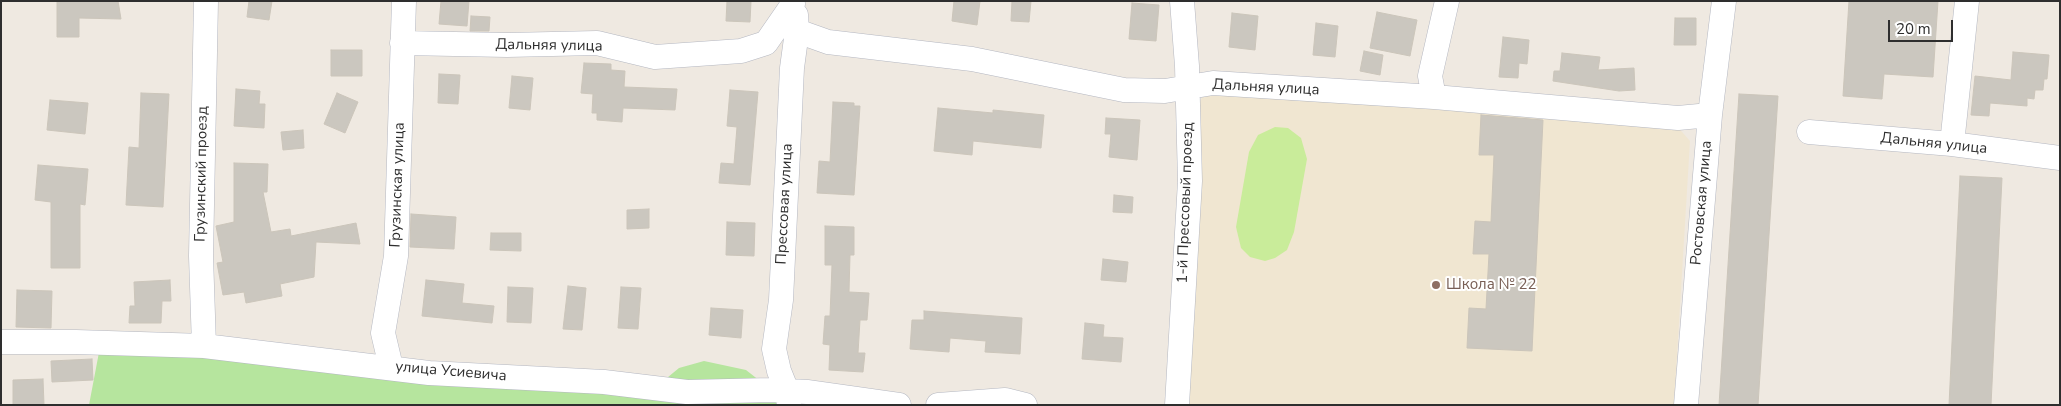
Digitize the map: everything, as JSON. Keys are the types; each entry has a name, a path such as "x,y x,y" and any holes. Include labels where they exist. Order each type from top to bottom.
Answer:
{"street":[{"name":"Грузинский проезд","path":"204,346 201,256 206,1"},
{"name":"Грузинская улица","path":"391,367 383,333 396,256 404,1"},
{"name":"1-й Прессовый проезд","path":"1177,405 1190,181 1188,88 1182,1"},
{"path":"1434,97 1430,76 1447,1"},
{"name":"Ростовская улица","path":"1686,405 1710,115 1724,1"},
{"path":"1952,144 1967,1"},
{"name":"Дальняя улица","path":"402,43 507,45 597,43 655,57 741,51 766,43 794,2"},
{"name":"Прессовая улица","path":"788,398 774,349 781,300 792,68 797,31 794,2"},
{"name":"Дальняя улица","path":"797,31 828,42 972,59 1124,90 1165,91 1213,83 1434,97 1678,118 1710,115"},
{"name":"Дальняя улица","path":"1809,132 1952,144 2060,158"},
{"name":"улица Усиевича","path":"1,342 204,346 476,377 553,378 687,392 788,398 807,392 899,405"},
{"path":"938,405 1005,400 1025,405"}],"shaded area":[{"name":"Школа № 22","path":"1216,89 1676,125 1690,141 1674,405 1188,405 1197,107 1204,94"}],"green space":[{"path":"1275,127 1288,128 1301,138 1307,159 1294,232 1287,250 1275,258 1265,261 1250,257 1241,248 1236,227 1249,152 1258,135"},
{"path":"100,347 662,382 679,368 704,361 746,370 783,399 783,405 89,405"}],"building":[{"path":"57,1 118,1 121,19 79,18 79,37 57,37"},
{"path":"249,1 272,1 269,20 247,17"},
{"path":"441,1 469,1 467,26 439,24"},
{"path":"727,1 751,1 750,22 726,21"},
{"path":"954,1 980,1 977,25 952,21"},
{"path":"1012,1 1031,1 1029,22 1011,21"},
{"path":"1849,1 1938,1 1933,77 1884,74 1882,99 1843,96"},
{"path":"1132,3 1159,5 1156,41 1129,39"},
{"path":"1377,12 1417,20 1410,56 1370,48"},
{"path":"1232,13 1258,16 1255,50 1229,47"},
{"path":"471,16 490,17 489,31 470,31"},
{"path":"1675,18 1696,18 1696,45 1674,45"},
{"path":"1316,23 1338,26 1335,57 1313,55"},
{"path":"1503,37 1529,40 1527,64 1519,63 1518,78 1499,77"},
{"path":"331,50 362,50 362,76 331,76"},
{"path":"1364,51 1383,55 1380,75 1360,71"},
{"path":"2013,52 2049,55 2047,79 2044,79 2043,90 2035,90 2034,99 2027,98 2027,106 1990,103 1989,116 1971,115 1975,76 2011,80"},
{"path":"1562,53 1600,57 1598,70 1634,68 1635,90 1619,91 1553,81 1554,71 1560,71"},
{"path":"584,63 611,64 611,70 625,71 624,87 677,89 675,110 623,108 622,122 597,120 597,113 592,113 593,94 581,93"},
{"path":"439,74 460,75 458,104 438,103"},
{"path":"512,76 533,78 530,110 509,108"},
{"path":"236,89 260,91 259,104 265,104 264,128 234,126"},
{"path":"730,90 758,92 750,185 719,183 721,163 734,164 737,127 727,126"},
{"path":"141,93 169,94 163,207 126,205 129,147 139,148"},
{"path":"337,93 358,102 345,133 324,124"},
{"path":"1739,94 1778,96 1758,405 1719,405"},
{"path":"50,100 88,103 85,134 47,130"},
{"path":"833,102 854,103 854,106 860,106 854,195 817,193 819,161 830,162"},
{"path":"938,108 993,113 993,110 1044,115 1041,148 973,141 972,155 934,151"},
{"path":"1481,115 1543,120 1532,351 1467,348 1469,308 1486,309 1489,254 1473,254 1475,221 1491,222 1494,155 1479,155"},
{"path":"1106,118 1140,120 1137,160 1109,157 1111,134 1105,134"},
{"path":"303,130 304,148 283,150 281,132"},
{"path":"234,163 268,164 267,192 263,192 271,232 290,229 291,236 356,223 360,244 316,242 314,277 280,284 282,296 246,303 244,292 223,295 217,263 223,262 216,226 234,222"},
{"path":"38,165 88,169 85,205 80,204 80,268 51,268 51,202 35,200"},
{"path":"1960,176 2002,178 1991,405 1949,405"},
{"path":"1114,195 1133,197 1132,213 1113,212"},
{"path":"649,209 649,228 627,229 627,210"},
{"path":"411,214 456,217 454,249 410,247"},
{"path":"727,222 755,223 754,256 726,255"},
{"path":"825,226 854,227 854,255 850,255 849,292 869,293 867,320 860,320 858,353 865,353 863,372 829,370 830,345 823,344 825,316 830,316 832,265 825,265"},
{"path":"491,233 521,233 521,251 490,250"},
{"path":"1103,259 1128,262 1126,282 1101,280"},
{"path":"170,280 171,301 162,301 161,323 129,323 130,306 135,306 134,282"},
{"path":"426,280 464,284 462,303 494,306 492,323 422,316"},
{"path":"568,286 586,288 582,330 563,329"},
{"path":"508,287 533,288 531,323 507,322"},
{"path":"621,287 641,288 638,329 618,328"},
{"path":"17,290 52,291 51,328 16,327"},
{"path":"711,308 743,310 741,338 709,335"},
{"path":"924,311 1022,318 1020,354 985,352 986,341 950,338 949,352 910,349 912,320 924,320"},
{"path":"1085,323 1104,325 1103,337 1123,338 1121,362 1082,359"},
{"path":"92,359 93,380 52,382 51,361"},
{"path":"43,379 44,405 13,405 13,380"}],"place":[{"name":"Школа № 22","path":"1436,285"}]}
